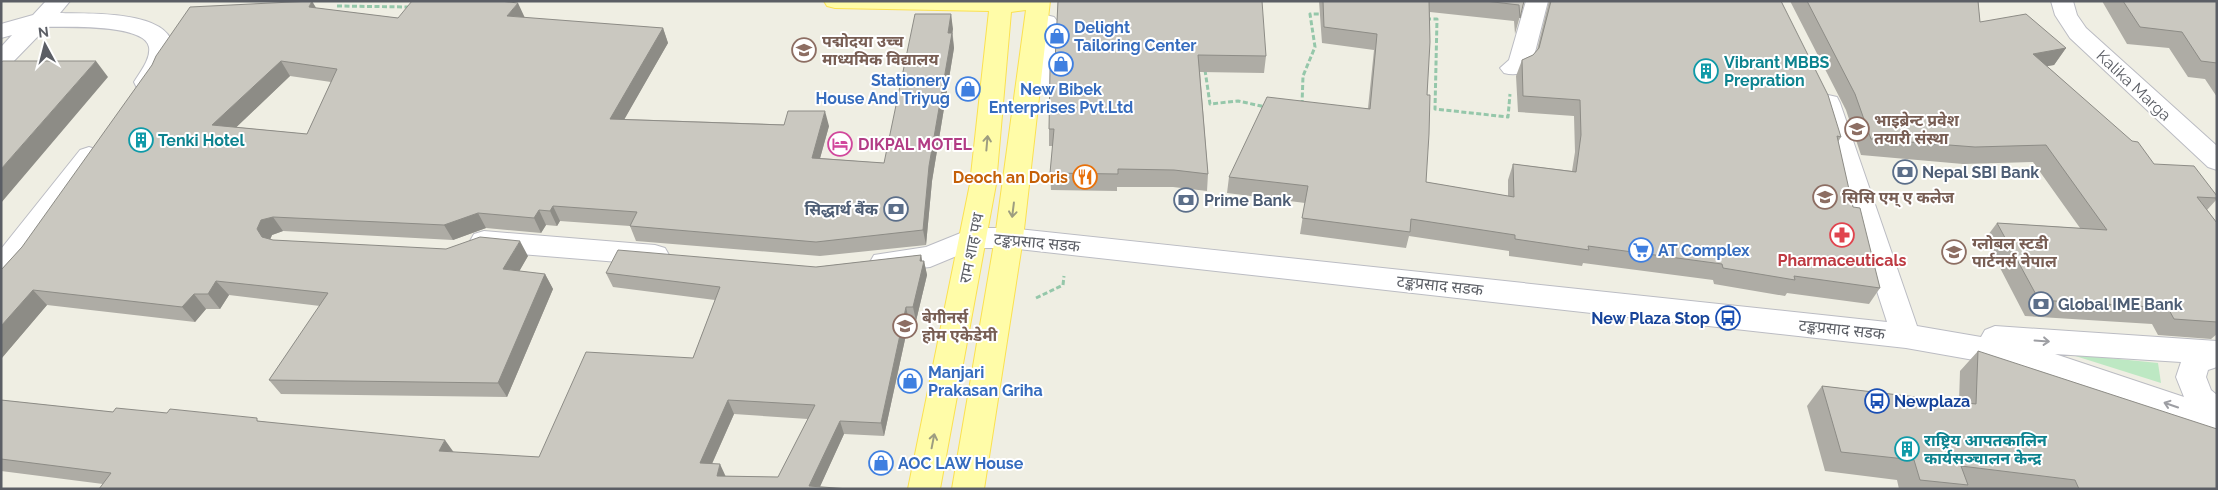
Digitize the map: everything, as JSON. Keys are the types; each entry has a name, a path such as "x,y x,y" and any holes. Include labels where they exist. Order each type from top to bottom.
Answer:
{"main road":[{"path":"835,1 1039,3 1009,238 968,489"},
{"name":"राम शाह पथ","path":"924,489 983,184 1001,3"}],"street":[{"path":"1,62 59,1"},
{"path":"1512,68 1520,64 1537,1"},
{"name":"Kalika Marga","path":"2062,1 2066,15 2078,33 2217,161"},
{"path":"1039,3 1047,6 1042,79"},
{"path":"1,31 42,20 119,21 144,26 156,36 161,49 153,73 129,104"},
{"path":"1819,85 1832,111 1906,336"},
{"path":"1,268 104,135"},
{"path":"856,266 930,258 973,238"},
{"name":"टङ्कप्रसाद सडक","path":"973,238 1009,238 1069,244 1906,336 2019,356 2074,371 2217,422"},
{"path":"463,249 486,240 683,257"},
{"name":"टङ्कप्रसाद सडक","path":"1906,336 2038,340 2217,353"},
{"path":"2217,353 2196,362 2191,377 2200,397 2217,416"}],"path":[{"path":"337,6 415,8"},
{"path":"1302,108 1303,76 1315,47 1310,14 1328,14"},
{"path":"1419,18 1437,19 1434,109 1508,116 1512,68"},
{"path":"1204,66 1210,104 1238,102 1272,107"},
{"path":"1000,294 1036,298 1063,284 1069,244"}],"green space":[{"path":"2069,354 2158,363 2161,383"}],"building":[{"path":"312,1 309,7 398,18 412,1 500,1 518,3 507,16 663,28 610,119 784,125 788,111 825,111 812,158 884,163 915,14 951,14 948,33 952,33 929,166 923,230 816,242 630,226 637,212 553,206 550,211 539,210 534,218 478,213 444,225 273,217 261,220 257,229 262,237 273,240 446,249 480,237 520,241 503,269 545,274 498,383 269,380 328,293 216,281 208,294 194,294 182,307 33,290 1,326 1,270 22,247 152,65 156,56 190,7","holes":["281,61 337,69 307,134 212,125"]},
{"path":"1058,1 1262,1 1266,56 1198,55 1208,174 1174,170 1118,169 1118,174 1050,173 1054,129 1049,129 1050,70 1055,62"},
{"path":"1323,1 1429,1 1430,42 1427,95 1430,95 1426,182 1514,197 1513,164 1576,172 1581,135 1580,100 1523,96 1522,60 1533,55 1539,48 1551,1 1781,1 1828,95 1841,137 1837,136 1853,207 1860,208 1880,288 1794,276 1795,280 1723,268 1722,264 1588,246 1589,250 1515,239 1515,235 1411,219 1410,232 1302,218 1308,186 1229,177 1267,97 1370,109 1377,34 1324,27"},
{"path":"1485,1 1524,1 1520,18 1519,5"},
{"path":"1807,1 1978,1 1980,22 2026,14 2066,48 2033,54 2132,141 2138,142 2154,164 2194,166 2217,196 2217,198 2197,197 2217,223 2217,322 2174,319 2168,308 2039,300 1997,223 2107,230 2046,145 1975,147 1871,139 1855,94"},
{"path":"2123,1 2217,1 2217,63 2201,61 2182,32 2140,27"},
{"path":"96,61 1,169 1,62"},
{"path":"618,250 816,267 921,255 920,261 924,261 913,307 906,307 881,423 840,421 809,486 849,489 99,489 111,473 1,459 1,400 113,412 116,408 167,413 170,409 257,418 257,421 445,440 439,451 539,457 586,352 693,358 720,287 606,273","holes":["728,400 815,405 778,477 717,476 720,464 700,463"]},
{"path":"1978,351 2217,429 2217,489 2079,489 2075,480 1961,466 1968,485 1920,480 1914,460 1841,452 1822,386 1976,404"}],"place":[{"name":"Delight Tailoring Center","path":"1057,36"},
{"name":"पद्मोदया उच्च माध्यमिक विद्यालय","path":"804,50"},
{"name":"New Bibek Enterprises Pvt.Ltd","path":"1061,64"},
{"name":"Vibrant MBBS Prepration","path":"1706,71"},
{"name":"Stationery House And Triyug","path":"968,89"},
{"name":"भाइब्रेन्ट प्रवेश तयारी संस्था","path":"1857,129"},
{"name":"Tenki Hotel","path":"141,140"},
{"name":"DIKPAL MOTEL","path":"840,144"},
{"name":"Nepal SBI Bank","path":"1905,172"},
{"name":"Deoch an Doris","path":"1085,177"},
{"name":"सिसि एम् ए कलेज","path":"1825,197"},
{"name":"Prime Bank","path":"1186,200"},
{"name":"सिद्धार्थ बैंक","path":"896,209"},
{"name":"Pharmaceuticals","path":"1842,235"},
{"name":"AT Complex","path":"1641,250"},
{"name":"ग्लोबल स्टडी पार्टनर्स नेपाल","path":"1954,252"},
{"name":"Global IME Bank","path":"2041,304"},
{"name":"New Plaza Stop","path":"1728,318"},
{"name":"बेगीनर्स होम एकेडेमी","path":"905,326"},
{"name":"Manjari Prakasan Griha","path":"910,381"},
{"name":"Newplaza","path":"1877,401"},
{"name":"राष्ट्रिय आपतकालिन कार्यसञ्चालन केन्द्र","path":"1907,449"},
{"name":"AOC LAW House","path":"881,463"}]}
